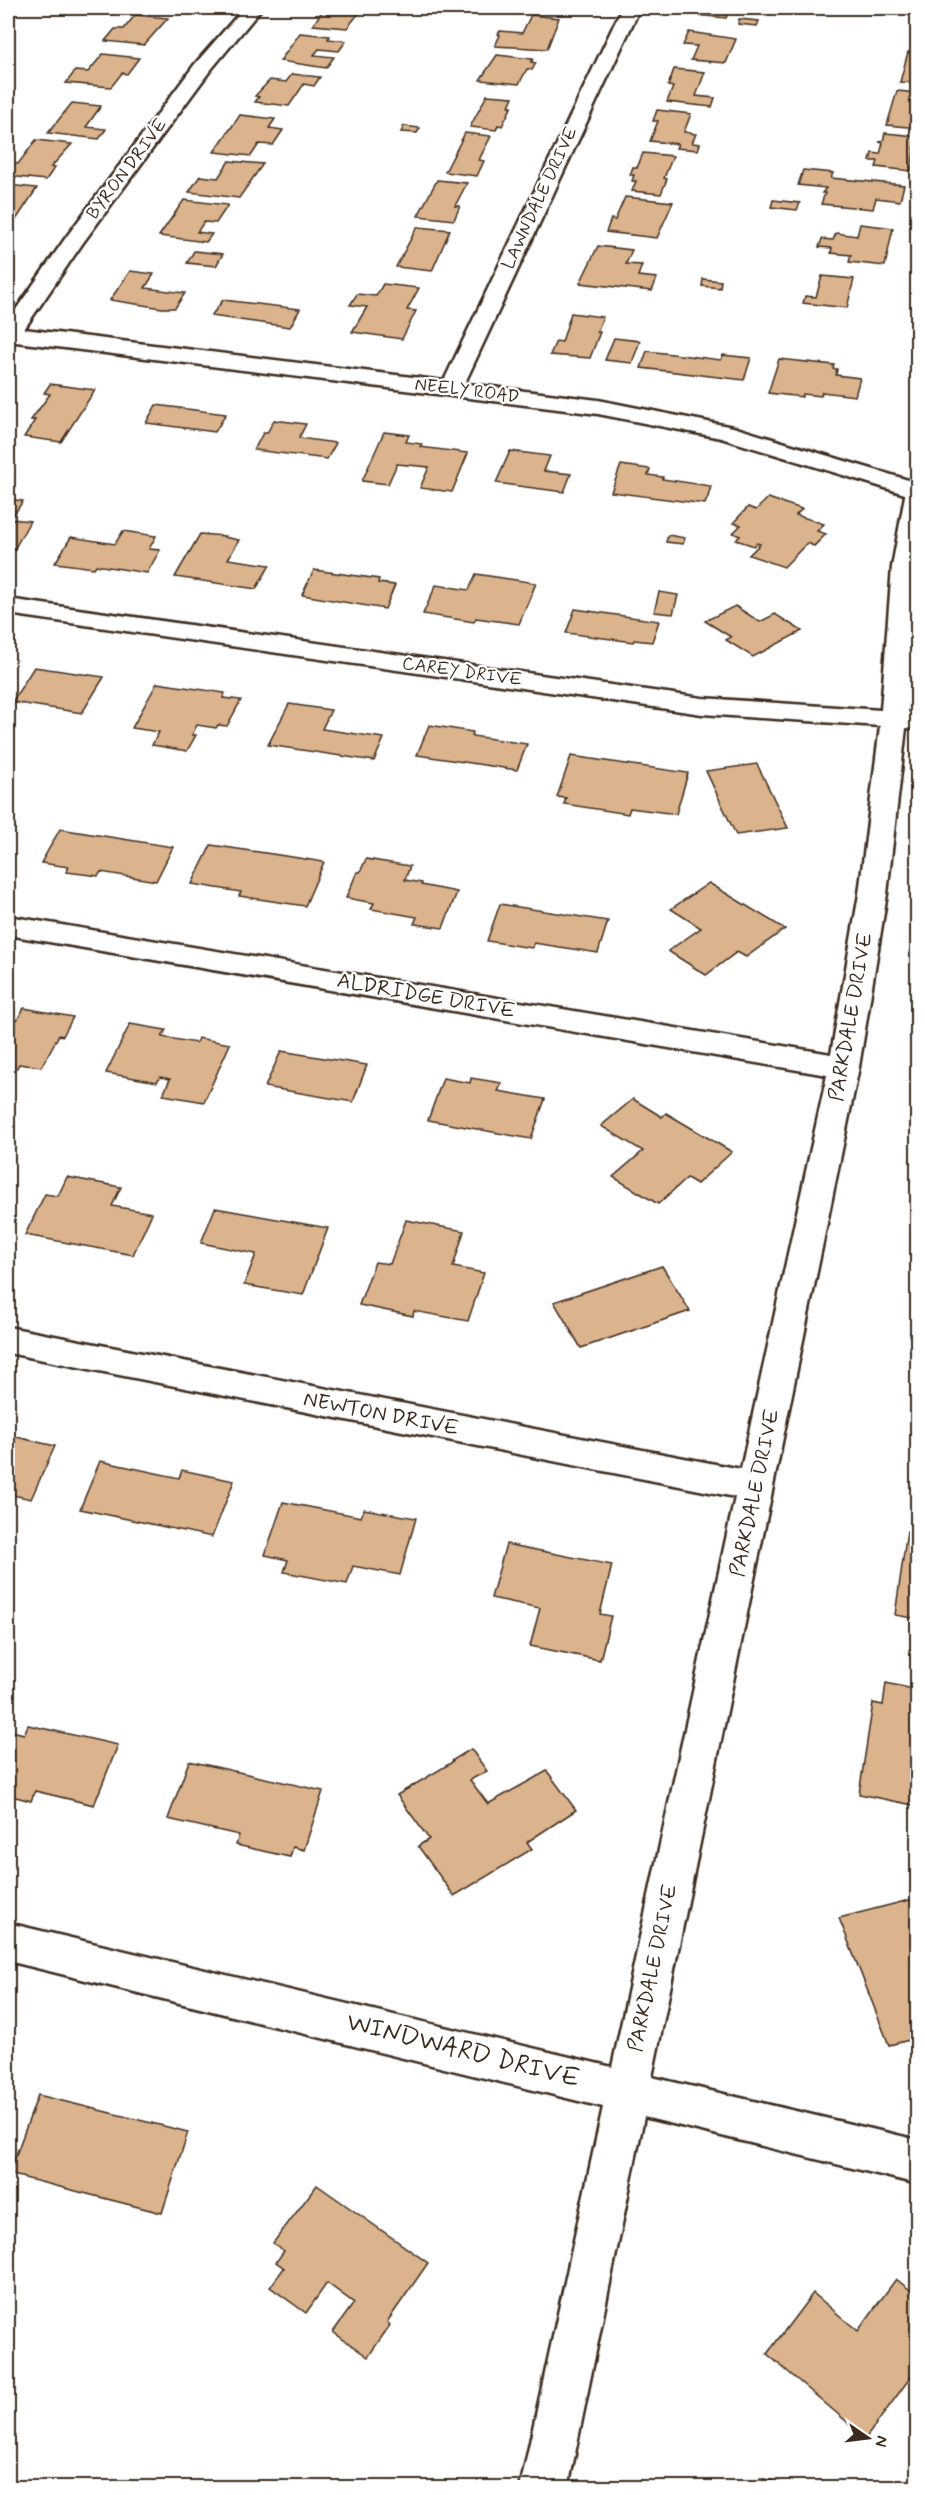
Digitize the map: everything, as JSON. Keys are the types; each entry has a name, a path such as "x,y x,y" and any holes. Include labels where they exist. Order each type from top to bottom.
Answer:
{"street":[{"name":"BYRON DRIVE","path":"8,335 74,240 202,68 253,8"},
{"name":"LAWNDALE DRIVE","path":"451,389 631,8"},
{"name":"NEELY ROAD","path":"8,335 598,407 693,424 917,491"},
{"name":"PARKDALE DRIVE","path":"543,2487 626,2091 718,1671 754,1486 784,1360 844,1067 873,894 906,720 904,567 917,491"},
{"name":"CAREY DRIVE","path":"8,606 702,706 906,720"},
{"name":"ALDRIDGE DRIVE","path":"8,925 844,1067"},
{"name":"NEWTON DRIVE","path":"8,1341 754,1486"},
{"name":"WINDWARD DRIVE","path":"8,1942 918,2162"}],"building":[{"path":"324,8 363,8 347,28 313,25"},
{"path":"700,8 730,8 726,18 696,15"},
{"path":"835,8 861,8 860,10 854,9 853,12 834,10"},
{"path":"135,15 168,18 144,45 105,41 115,29 124,29"},
{"path":"531,15 559,18 547,49 495,46 500,31 522,33"},
{"path":"739,19 759,21 757,26 738,24"},
{"path":"689,32 736,39 726,63 691,60 697,46 683,45"},
{"path":"300,33 330,36 328,39 346,41 339,51 319,49 314,55 334,57 326,68 280,61"},
{"path":"908,52 918,52 918,83 900,82"},
{"path":"103,54 139,58 127,74 122,73 111,87 66,83 75,71 88,72"},
{"path":"497,55 533,59 531,62 536,63 532,70 527,69 519,84 480,80"},
{"path":"674,69 705,72 696,96 715,98 712,107 667,102 673,87 668,86"},
{"path":"292,74 320,77 314,86 304,84 289,106 255,102 259,97 255,96 270,80 286,82"},
{"path":"897,91 918,93 918,128 887,125"},
{"path":"487,95 513,97 509,106 512,106 502,126 498,125 496,130 470,127"},
{"path":"72,103 101,106 86,127 106,129 99,139 48,133"},
{"path":"657,110 691,114 684,132 696,134 692,143 700,144 698,150 676,148 678,144 650,141 658,121 653,121"},
{"path":"240,115 275,119 269,128 283,130 273,145 259,144 251,156 214,152"},
{"path":"404,126 420,128 417,133 401,132"},
{"path":"465,133 491,136 479,160 484,161 477,176 445,172"},
{"path":"885,133 916,136 911,171 876,167 878,161 870,161 872,153 880,154 883,143 879,142 883,141"},
{"path":"36,140 72,144 51,167 55,167 46,180 8,176 8,162 18,164"},
{"path":"643,153 673,156 664,178 667,179 661,194 632,191 636,181 632,181 634,175 630,175 633,167 637,168"},
{"path":"229,161 263,164 239,198 189,192 200,176 218,178"},
{"path":"803,170 833,173 831,178 904,185 900,201 876,198 873,209 821,204 825,193 822,193 826,188 798,185"},
{"path":"437,180 467,183 455,206 460,206 454,220 418,216"},
{"path":"8,185 37,188 14,223 8,222"},
{"path":"625,197 673,202 657,238 606,232 611,219 615,220"},
{"path":"184,200 228,205 216,223 204,222 197,232 212,234 206,242 159,236"},
{"path":"773,200 800,203 797,210 771,207"},
{"path":"860,224 893,228 885,266 849,262 851,255 831,253 832,248 819,247 822,239 833,240 836,233 857,236"},
{"path":"417,227 450,230 432,271 396,267"},
{"path":"598,246 632,250 626,264 642,265 638,276 657,278 652,291 580,283"},
{"path":"194,251 223,254 216,266 187,263"},
{"path":"130,271 154,274 145,288 185,293 175,308 110,300"},
{"path":"822,276 854,279 847,308 803,303 805,296 816,297"},
{"path":"703,279 721,281 720,288 702,286"},
{"path":"383,284 419,288 407,310 416,311 402,339 352,332 367,307 350,305 357,294 376,296"},
{"path":"223,300 300,309 290,327 211,316"},
{"path":"571,313 603,317 590,358 550,355 556,341 562,342"},
{"path":"614,338 640,341 632,363 605,360"},
{"path":"647,351 721,360 723,355 751,358 744,380 641,368"},
{"path":"779,359 834,365 833,369 837,369 836,375 860,378 855,396 822,392 821,396 803,394 802,397 768,393"},
{"path":"50,384 95,390 61,442 24,437 35,420 31,420 50,394 44,393"},
{"path":"156,405 226,414 215,432 146,423"},
{"path":"274,420 306,424 299,438 336,443 327,459 254,450 263,433 267,433"},
{"path":"384,432 409,435 406,442 422,444 420,447 468,453 452,492 420,488 429,467 397,464 388,484 362,481"},
{"path":"510,451 550,456 544,471 571,474 564,492 496,483"},
{"path":"621,465 650,469 648,475 663,477 662,479 711,486 708,497 705,504 611,492"},
{"path":"768,498 802,509 796,515 824,524 817,531 826,534 814,546 807,543 784,567 749,555 760,544 757,543 754,546 736,540 740,536 733,533 741,525 733,523 748,507 756,510"},
{"path":"8,499 23,501 11,519 30,521 10,557 8,557"},
{"path":"123,531 156,536 149,549 160,550 147,573 96,565 94,568 55,563 71,537 115,544"},
{"path":"200,534 225,536 239,540 228,559 270,565 256,589 175,577"},
{"path":"668,535 685,538 683,544 666,542"},
{"path":"314,570 379,579 378,583 395,585 385,609 302,595"},
{"path":"476,574 536,583 519,624 476,618 474,622 423,614 436,585 469,590"},
{"path":"659,592 678,595 673,614 654,612"},
{"path":"735,606 760,622 775,614 802,631 753,657 726,640 731,637 705,621"},
{"path":"575,609 659,621 652,642 634,640 633,642 566,633"},
{"path":"34,667 104,677 82,713 12,702"},
{"path":"157,683 225,693 223,698 241,700 227,726 218,725 216,728 197,725 192,735 196,735 187,751 152,745 159,732 132,728"},
{"path":"289,704 331,710 322,729 384,738 374,761 268,745"},
{"path":"429,725 473,732 472,736 527,744 517,770 417,755"},
{"path":"571,756 688,773 676,814 630,808 628,814 564,804 566,798 557,797"},
{"path":"757,764 788,828 736,835 706,771"},
{"path":"60,829 173,847 156,881 101,872 98,876 66,872 69,867 41,863"},
{"path":"211,845 324,862 305,906 239,896 241,892 192,884"},
{"path":"366,859 410,866 405,880 457,892 443,928 414,924 417,917 371,909 374,903 346,898 357,872 360,872"},
{"path":"709,883 785,929 746,957 737,952 706,975 668,951 701,928 671,909"},
{"path":"500,904 608,921 598,953 534,943 532,948 487,941"},
{"path":"24,1008 73,1017 63,1036 59,1035 41,1067 19,1064 17,1068 8,1066 8,1018 17,1020"},
{"path":"130,1024 166,1030 162,1037 196,1043 198,1038 230,1044 204,1102 163,1095 170,1079 160,1077 157,1082 106,1073"},
{"path":"281,1051 367,1065 353,1102 265,1087"},
{"path":"443,1078 470,1083 471,1078 502,1083 498,1091 545,1099 531,1139 428,1120"},
{"path":"633,1099 662,1117 666,1113 732,1152 697,1184 687,1178 658,1204 613,1177 643,1151 601,1126"},
{"path":"67,1177 121,1187 112,1206 152,1213 133,1255 25,1235 45,1194 58,1196"},
{"path":"215,1208 328,1228 303,1295 244,1285 256,1254 201,1243"},
{"path":"406,1220 464,1231 453,1267 484,1273 468,1321 414,1311 413,1316 359,1305 375,1262 390,1264"},
{"path":"662,1266 690,1311 581,1348 554,1302"},
{"path":"8,1435 55,1446 31,1499 8,1494"},
{"path":"100,1461 179,1478 182,1470 234,1481 212,1537 80,1509"},
{"path":"283,1502 361,1517 364,1509 416,1518 400,1575 353,1566 347,1584 284,1572 288,1560 265,1555"},
{"path":"907,1531 918,1533 918,1619 895,1615"},
{"path":"506,1544 612,1565 600,1614 611,1616 600,1660 530,1646 540,1608 491,1598"},
{"path":"886,1683 918,1690 918,1806 859,1794 873,1703 883,1705"},
{"path":"28,1725 118,1745 94,1805 35,1791 31,1801 8,1795 8,1730 24,1734"},
{"path":"471,1749 487,1771 470,1780 488,1804 547,1771 576,1810 527,1842 532,1849 454,1896 418,1846 429,1839 397,1795"},
{"path":"189,1761 323,1791 304,1850 293,1847 290,1857 236,1845 239,1835 168,1819"},
{"path":"917,1898 918,2038 889,2045 839,1918"},
{"path":"38,2095 188,2132 162,2213 9,2174"},
{"path":"317,2185 428,2263 387,2322 390,2325 368,2357 333,2332 354,2303 327,2283 306,2313 270,2287 284,2268 276,2262 284,2251 273,2243"},
{"path":"896,2279 918,2296 918,2367 866,2438 767,2354 813,2293 858,2331"},
{"path":"760,2478 800,2488 759,2488"}]}
